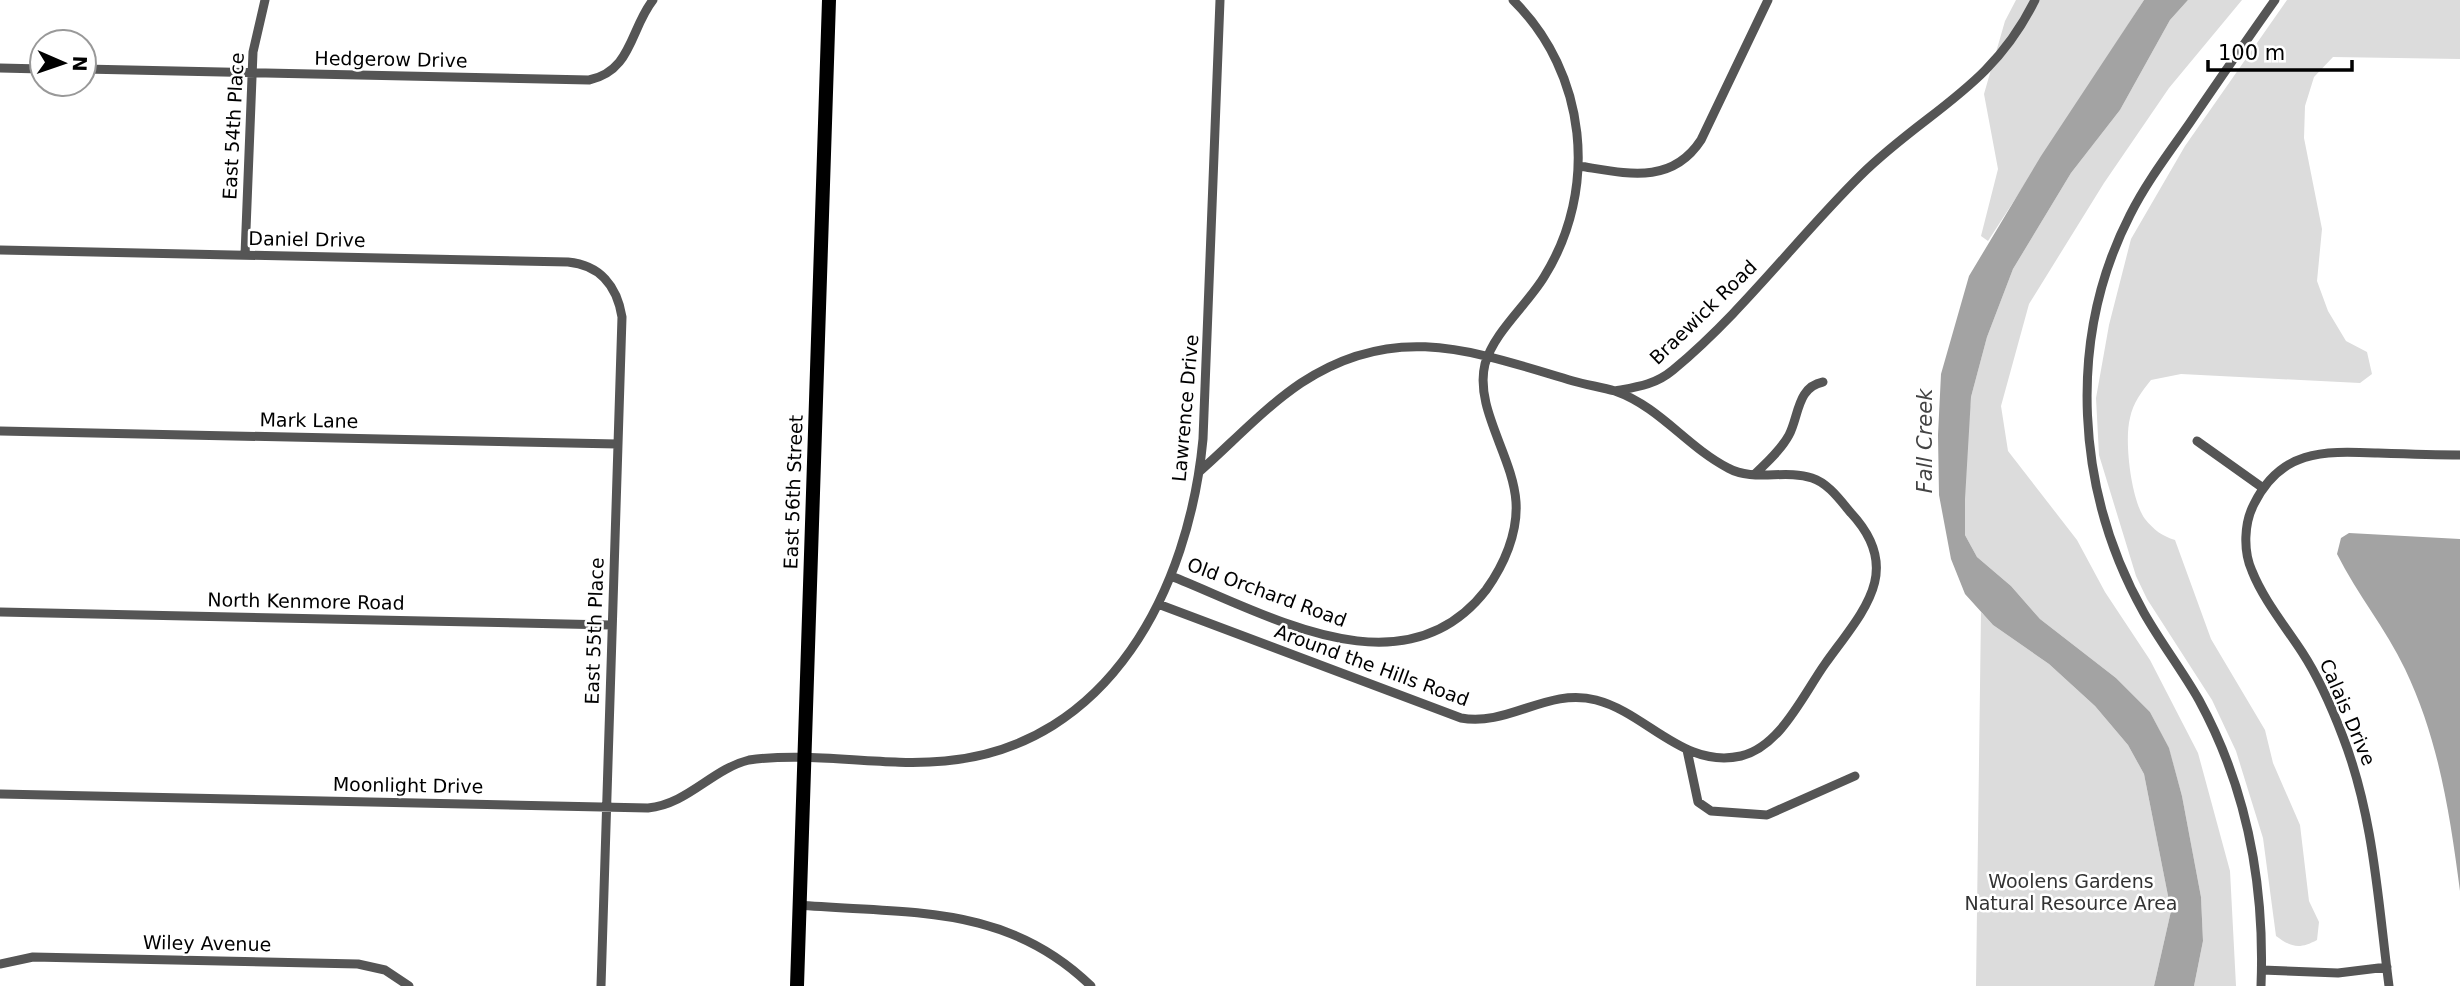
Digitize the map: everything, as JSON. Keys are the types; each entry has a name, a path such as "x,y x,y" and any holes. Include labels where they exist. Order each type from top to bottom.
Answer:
{"main road":[{"name":"East 56th Street","path":"797,986 829,0"}],"street":[{"name":"East 54th Place","path":"245,256 252,73 257,29 265,0"},
{"name":"Hedgerow Drive","path":"98,69 589,80 606,74 621,63 653,0"},
{"name":"Lawrence Drive","path":"804,758 940,762 989,753 1027,740 1066,718 1103,686 1131,652 1158,604 1171,576 1188,524 1200,471 1220,0"},
{"name":"Old Orchard Road","path":"1171,576 1316,633 1351,642 1379,643 1410,639 1439,629 1461,615 1483,594 1500,568 1511,539 1516,513 1514,476 1485,398 1484,373 1490,354 1535,292 1555,256 1572,210 1579,166 1576,118 1567,83 1550,46 1513,0"},
{"path":"1579,166 1647,175 1669,169 1687,157 1701,140 1768,0"},
{"name":"Braewick Road","path":"1200,471 1286,394 1313,376 1345,361 1380,351 1414,346 1459,348 1490,354 1575,382 1615,391 1652,383 1674,369 1891,146 1984,74 2016,35 2035,0"},
{"path":"2261,986 2258,873 2239,790 2209,718 2143,611 2112,542 2093,472 2087,388 2097,304 2128,219 2154,174 2275,0"},
{"path":"0,68 28,69"},
{"name":"Daniel Drive","path":"0,250 572,262 590,267 607,281"},
{"name":"East 55th Place","path":"601,986 622,317 617,296 607,281"},
{"path":"1755,474 1788,437 1801,398 1814,384 1823,382"},
{"name":"Around the Hills Road","path":"1158,604 1458,718 1485,719 1559,698 1591,698 1620,709 1688,750 1716,757 1734,757 1756,750 1771,740 1861,612 1876,583 1878,556 1870,535 1824,484 1805,476 1755,474 1727,468 1693,444 1659,414 1615,391"},
{"name":"Mark Lane","path":"0,431 617,444"},
{"path":"2197,441 2263,488 2289,464 2319,453 2460,455"},
{"name":"Calais Drive","path":"2263,488 2251,509 2247,528 2249,565 2318,680 2350,756 2371,838 2389,986"},
{"name":"North Kenmore Road","path":"0,612 611,625"},
{"path":"1688,750 1698,802 1711,811 1770,815 1855,776"},
{"name":"Moonlight Drive","path":"0,794 605,807 666,805 737,763 765,758 804,758"},
{"path":"798,905 949,917 989,924 1042,946 1091,986"},
{"name":"Wiley Avenue","path":"0,964 33,957 358,964 385,970 409,986"},
{"path":"2262,970 2338,974 2387,967"}],"green space":[{"path":"2016,0 2144,0 1988,241 1981,236 1998,169 1984,94 2005,21"},
{"path":"2188,0 2242,0 2169,88 2104,183 2029,304 2001,406 2008,451 2077,540 2105,592 2150,660 2198,753 2230,871 2236,986 2194,986 2203,941 2201,897 2182,796 2169,749 2150,712 2116,678 2040,619 2011,586 1977,557 1965,535 1965,459 1971,397 1987,337 2013,269 2071,173 2120,110 2170,20"},
{"path":"2287,0 2460,0 2460,59 2333,57 2314,77 2305,106 2304,138 2322,229 2317,281 2328,311 2346,341 2367,352 2372,374 2360,383 2181,374 2151,380 2136,402 2128,428 2130,470 2140,510 2155,529 2175,540 2211,639 2265,730 2273,763 2300,825 2309,901 2319,922 2317,940 2301,946 2287,943 2276,936 2263,838 2236,751 2212,700 2147,599 2136,576 2099,455 2096,398 2109,325 2131,239 2185,146"},
{"name":"Woolens Gardens Natural Resource Area","path":"1981,612 1993,625 2049,664 2095,706 2128,745 2144,774 2171,911 2154,986 1976,986"}],"shaded area":[{"name":"Fall Creek","path":"2144,0 2188,0 2170,20 2120,110 2071,173 2013,269 1987,337 1971,397 1965,535 1977,557 2011,586 2040,619 2116,678 2150,712 2169,748 2182,796 2201,897 2203,941 2194,986 2154,986 2171,911 2144,774 2128,745 2095,706 2049,664 1993,625 1965,594 1951,559 1939,495 1941,374 1969,276 2041,156"},
{"path":"2349,533 2460,539 2460,891 2442,778 2427,723 2405,669 2337,554 2341,538"}]}
